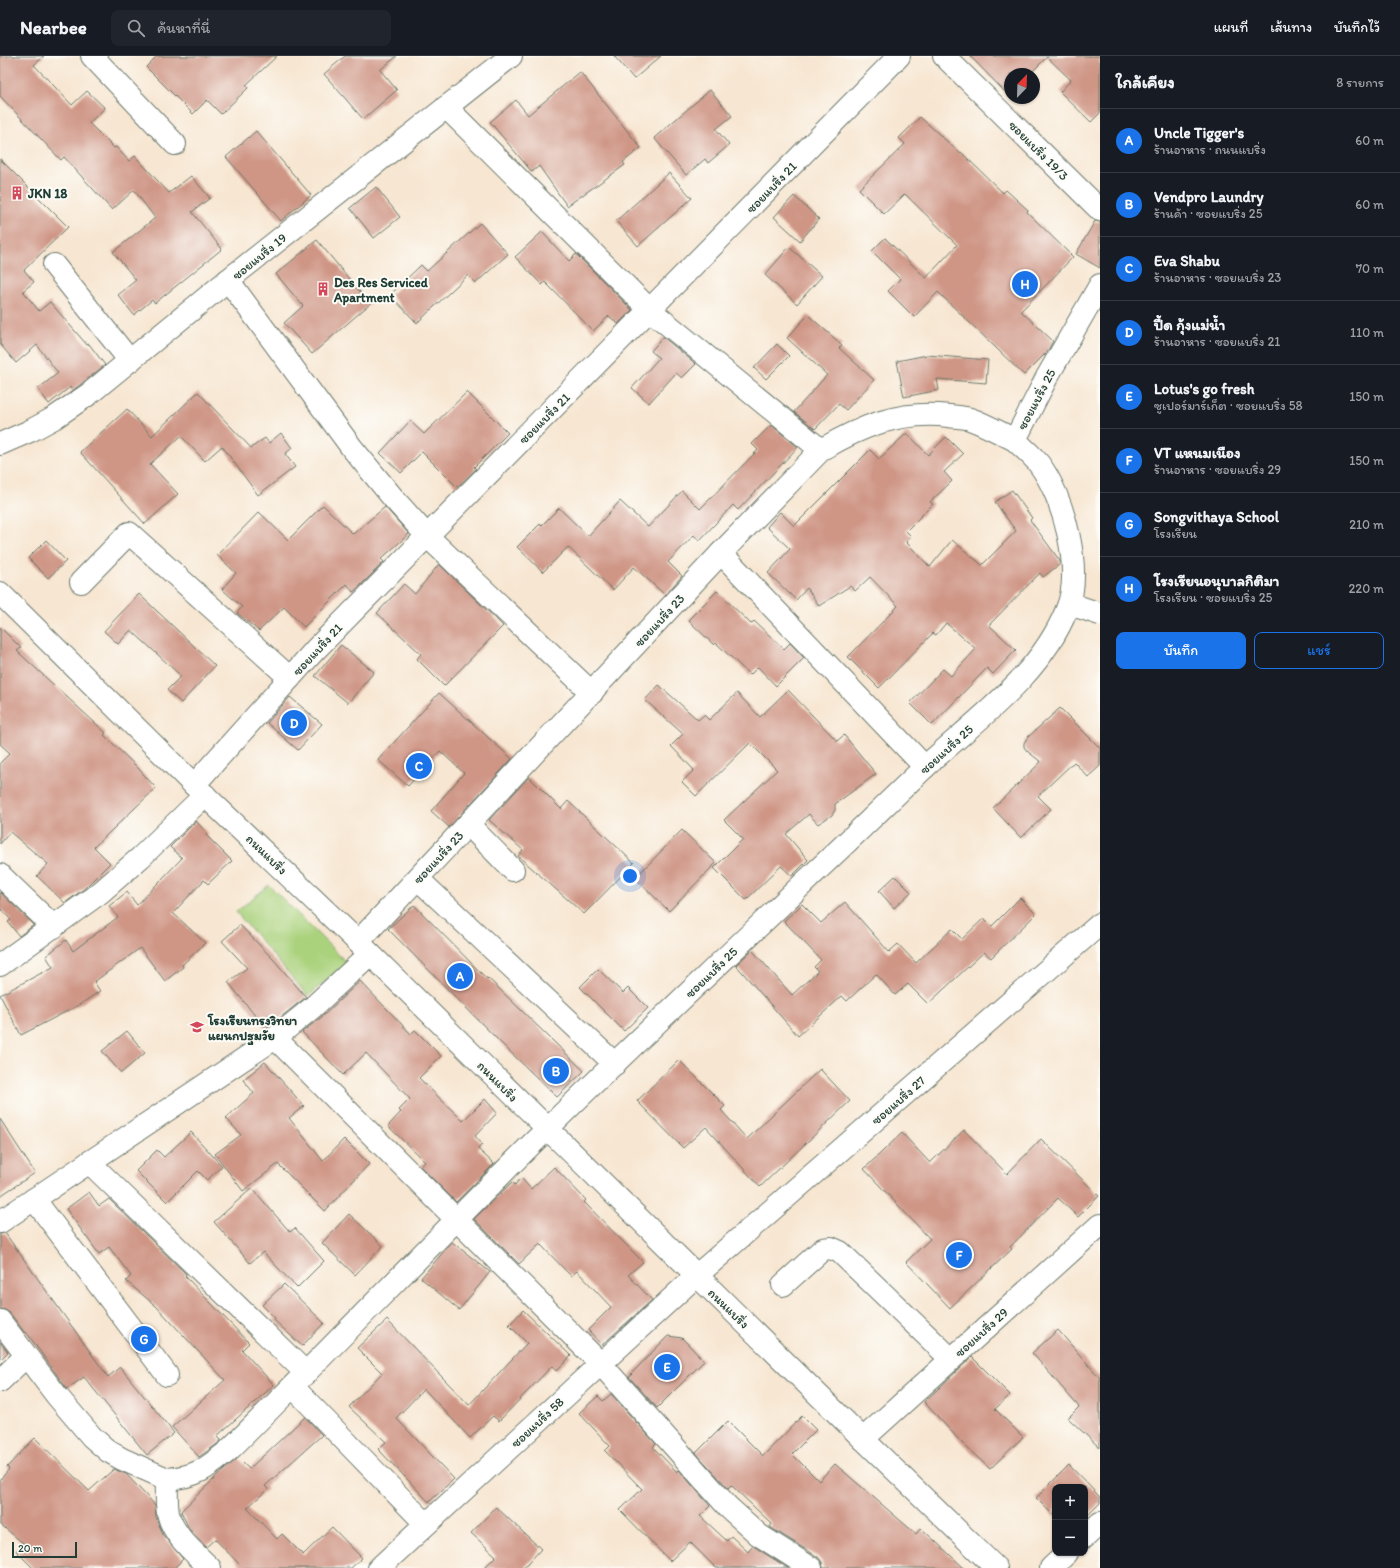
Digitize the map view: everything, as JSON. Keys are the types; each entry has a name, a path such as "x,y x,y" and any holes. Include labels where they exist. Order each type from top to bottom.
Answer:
{"street":[{"path":"92,56 175,144"},
{"name":"ซอยแบริ่ง 19","path":"0,444 30,431 54,418 89,394 228,280 511,56"},
{"name":"ซอยแบริ่ง 21","path":"0,965 107,887 141,856 200,790 290,678 315,650 899,56"},
{"name":"ซอยแบริ่ง 19/3","path":"944,56 1100,210"},
{"path":"446,107 650,310 821,450"},
{"path":"54,265 130,361"},
{"path":"228,280 352,448 427,536 592,693"},
{"name":"ซอยแบริ่ง 25","path":"167,1479 182,1478 195,1474 210,1466 228,1451 547,1129 925,767 1024,677 1043,654 1058,630 1070,604 1072,560 1068,530 1058,497 1039,464 1015,440 1047,377 1100,285"},
{"name":"ซอยแบริ่ง 23","path":"0,1222 275,1038 312,1008 364,948 418,878 721,553 821,450 838,440 869,426 895,417 923,414 970,419 1015,440"},
{"path":"81,582 129,533 290,678"},
{"path":"721,553 925,767"},
{"name":"ถนนแบริ่ง","path":"0,592 200,790 364,948 696,1276 996,1568"},
{"path":"1070,604 1100,614"},
{"path":"468,824 513,870"},
{"path":"0,875 54,927"},
{"path":"418,878 615,1064"},
{"name":"ซอยแบริ่ง 27","path":"696,1276 1100,924"},
{"path":"275,1038 600,1363 728,1507 759,1535 811,1568"},
{"path":"89,1162 299,1380 426,1524"},
{"path":"34,1199 166,1375"},
{"name":"ซอยแบริ่ง 29","path":"863,1439 1100,1225"},
{"path":"783,1285 823,1249 831,1248 840,1252 951,1359"},
{"name":"ซอยแบริ่ง 58","path":"379,1568 696,1276"},
{"path":"0,1321 26,1356 92,1437 108,1451 122,1459 167,1479 166,1500 168,1514 172,1525 178,1534 210,1568"},
{"path":"0,1381 26,1356"},
{"path":"1088,1534 1100,1523"},
{"path":"1051,1568 1065,1556"}],"green space":[{"path":"269,885 347,963 308,996 236,912"}],"building":[{"path":"0,56 44,56 34,65 72,105 87,91 105,108 89,123 129,161 135,156 169,193 191,176 210,198 192,212 222,249 155,303 152,300 134,315 118,295 136,280 113,252 155,218 134,190 112,210 64,157 61,160 0,96"},
{"path":"157,56 277,56 246,85 248,88 221,114 207,100 193,114 146,67"},
{"path":"345,56 397,56 380,70 397,90 363,119 324,74"},
{"path":"614,56 661,56 634,79"},
{"path":"970,56 1100,56 1100,113 1091,122 1060,92 1071,80 1047,57 1036,68 1004,68 1004,91"},
{"path":"580,72 641,148 623,162 625,165 567,206 539,166 532,172 490,122 516,100 528,115"},
{"path":"710,90 732,116 716,129 729,145 708,163 705,159 686,175 654,138"},
{"path":"920,117 960,153 961,152 1003,193 1006,190 1028,210 1027,212 1073,257 1021,311 1053,341 1047,352 1024,375 938,292 914,317 888,291 900,279 872,251 885,238 926,278 957,245 905,194 884,214 859,189 905,144 899,138"},
{"path":"256,131 311,195 281,221 226,157"},
{"path":"0,159 68,227 24,270 34,282 23,291 39,311 50,302 87,345 89,344 105,365 72,391 70,387 49,404 38,389 58,373 37,345 16,363 0,344"},
{"path":"669,173 692,198 638,246 616,221"},
{"path":"376,187 400,217 374,238 350,208"},
{"path":"794,196 819,219 800,241 774,217"},
{"path":"1095,221 1100,222 1100,268 1076,254"},
{"path":"480,223 508,254 476,283 468,275 417,323 390,295 421,265 427,271"},
{"path":"542,232 569,261 576,254 632,310 618,324 609,316 593,331 545,282 542,285 515,257"},
{"name":"Des Res Serviced Apartment","path":"317,240 370,304 312,354 284,323 303,306 276,274"},
{"path":"789,247 822,276 797,304 765,275"},
{"path":"808,315 842,345 839,348 874,380 846,410 839,404 815,429 794,412 827,375 787,338"},
{"path":"663,337 696,364 682,378 676,373 649,403 632,388 659,358 651,351"},
{"path":"777,344 789,356 766,379 754,368"},
{"path":"927,355 988,360 986,383 937,379 939,390 904,397 897,361"},
{"path":"198,392 251,448 265,438 269,443 281,433 292,448 285,454 295,467 258,495 222,446 205,461 181,436 150,464 178,494 145,524 80,452 127,409 152,436"},
{"path":"467,392 508,433 474,467 476,469 457,487 422,452 401,473 380,453 410,421 424,434"},
{"path":"771,425 798,447 738,510 733,505 699,541 694,535 668,562 682,576 665,595 634,567 613,590 568,547 543,572 517,547 540,524 541,526 559,508 588,536 620,501 648,527 682,491 700,509 758,450 752,444"},
{"path":"907,433 928,455 946,437 963,454 944,472 952,481 930,502 933,504 906,531 911,536 906,542 930,567 952,540 982,565 1016,531 995,502 1012,490 1032,518 1030,520 1060,561 1060,564 1043,577 1040,573 989,625 1016,650 993,674 987,668 932,725 910,703 943,669 951,676 976,649 946,623 936,635 933,633 879,688 848,657 898,606 870,577 855,591 850,586 819,606 807,588 796,600 768,573 790,549 767,527 780,512 794,526 870,450 879,459"},
{"path":"323,505 353,534 385,507 409,534 381,559 384,562 359,587 353,592 347,584 304,627 284,607 259,631 237,613 242,607 222,589 236,573 217,555 259,512 288,540"},
{"path":"46,540 66,561 48,578 28,558"},
{"path":"439,564 503,626 444,686 417,659 421,654 377,613 404,584 415,594"},
{"path":"717,591 751,624 754,621 784,649 790,643 804,658 776,686 758,667 750,675 716,643 714,645 688,620"},
{"path":"139,594 215,666 181,703 167,690 181,676 131,630 118,644 104,631"},
{"path":"0,627 21,648 17,651 106,733 104,735 156,788 94,847 110,863 85,888 65,903 37,876 48,864 10,832 0,844 0,763 10,753 0,744"},
{"path":"341,645 374,672 348,703 315,676"},
{"path":"659,685 698,720 704,715 709,720 737,693 760,717 788,690 837,741 844,735 876,774 835,804 835,810 832,815 818,824 809,814 786,834 808,860 792,876 781,866 746,900 714,868 743,839 724,820 777,770 750,743 696,796 682,782 694,770 671,746 683,734 645,700"},
{"path":"439,693 512,759 449,827 431,811 464,773 440,751 408,786 378,760"},
{"path":"290,697 322,724 298,750 267,723"},
{"path":"1060,708 1100,748 1100,766 1088,777 1074,762 1038,796 1051,809 1021,838 993,808 1041,762 1027,751 1024,747 1024,743 1027,738"},
{"path":"529,777 561,809 568,801 634,863 584,914 518,856 523,850 489,820"},
{"path":"196,821 207,833 206,835 232,861 208,884 204,880 173,913 205,943 182,965 183,967 165,981 140,948 94,982 100,991 79,1005 21,1035 0,995 53,967 46,956 66,940 73,951 118,917 109,906 127,892 137,905 182,858 170,847"},
{"path":"682,830 716,863 669,911 635,878"},
{"path":"895,876 911,892 894,908 879,891"},
{"path":"0,892 34,925 19,936 8,922 11,920 0,908"},
{"path":"1020,898 1036,914 991,958 984,952 928,1004 908,984 895,995 876,974 847,1001 842,996 798,1036 736,965 752,950 792,995 818,971 814,967 821,960 784,921 802,904 821,923 845,902 889,952 898,944 916,963 952,929 962,939 984,918 992,926"},
{"path":"414,905 487,979 488,978 584,1071 557,1097 388,929"},
{"path":"240,925 273,959 306,997 266,1029 228,982 247,968 222,941"},
{"path":"598,969 623,993 628,988 648,1008 624,1031 580,987"},
{"path":"360,981 411,1034 415,1030 441,1056 419,1078 463,1121 485,1099 497,1113 475,1136 482,1144 478,1149 494,1164 456,1202 420,1166 425,1162 388,1126 401,1112 399,1110 410,1099 366,1053 343,1075 302,1032 323,1016"},
{"path":"127,1031 145,1053 121,1073 102,1051"},
{"path":"679,1060 725,1106 721,1110 747,1139 820,1069 850,1101 760,1187 706,1127 683,1148 637,1101"},
{"path":"265,1062 304,1106 289,1118 323,1161 344,1139 369,1164 325,1211 278,1164 243,1191 215,1154 241,1135 226,1118 254,1093 243,1080"},
{"path":"0,1119 35,1173 0,1196"},
{"path":"964,1130 1007,1174 1041,1139 1099,1196 1078,1217 1058,1198 1010,1247 1012,1249 950,1308 906,1262 930,1239 864,1169 902,1133 930,1163"},
{"path":"191,1132 222,1166 207,1180 198,1171 167,1202 136,1171 157,1150 164,1157"},
{"path":"554,1167 586,1200 584,1202 643,1262 628,1275 652,1300 602,1345 588,1330 611,1307 577,1271 571,1276 540,1244 519,1264 474,1219 512,1182 515,1185 521,1178 531,1189"},
{"path":"252,1188 290,1232 295,1228 324,1261 297,1288 263,1252 250,1263 214,1222"},
{"path":"89,1192 99,1206 109,1199 186,1274 185,1276 249,1343 242,1350 274,1385 217,1436 221,1440 220,1442 199,1457 172,1427 225,1380 156,1306 126,1281 131,1276 109,1247 99,1254 66,1209"},
{"path":"349,1214 383,1246 355,1275 322,1243"},
{"path":"5,1233 108,1377 120,1367 174,1433 147,1455 84,1377 67,1389 26,1332 25,1333 10,1313 0,1309 0,1234"},
{"path":"452,1242 490,1272 459,1310 421,1278"},
{"path":"284,1284 324,1323 302,1346 274,1320 275,1318 262,1305"},
{"path":"523,1310 571,1356 556,1371 552,1366 499,1421 493,1416 470,1438 424,1389 396,1418 454,1479 429,1502 378,1449 386,1442 349,1407 382,1373 357,1348 387,1320 469,1405 527,1343 509,1325"},
{"path":"1058,1330 1100,1378 1100,1448 1068,1418 1079,1407 1032,1353"},
{"path":"668,1336 682,1338 704,1361 657,1408 629,1377"},
{"path":"0,1342 8,1352 0,1360"},
{"path":"972,1357 1010,1395 995,1409 1023,1437 990,1469 962,1443 924,1402"},
{"path":"611,1394 656,1444 653,1447 677,1472 679,1470 710,1506 700,1516 727,1541 731,1536 748,1552 753,1546 788,1568 716,1568 690,1542 670,1561 620,1510 642,1489 605,1451 610,1446 579,1413 598,1396 603,1401"},
{"path":"802,1416 816,1430 792,1454 819,1481 835,1464 916,1534 921,1528 964,1568 823,1568 822,1562 818,1557 770,1527 772,1524 731,1485 728,1488 696,1453 728,1421 763,1456"},
{"path":"305,1417 322,1435 265,1486 268,1489 247,1508 277,1539 282,1534 303,1555 332,1527 362,1558 351,1568 243,1568 215,1539 206,1547 189,1529 181,1511 238,1458 249,1469"},
{"path":"35,1438 89,1491 114,1469 126,1474 155,1505 156,1517 163,1535 183,1559 174,1568 33,1568 16,1551 23,1543 0,1524 0,1480 9,1469 7,1467"},
{"path":"1069,1465 1087,1484 1052,1484 1052,1514 1036,1498"},
{"path":"1088,1485 1100,1497 1100,1503 1088,1515"},
{"path":"496,1507 541,1549 524,1568 484,1568 496,1556 471,1533"}],"place":[{"name":"JKN 18","path":"17,193"},
{"name":"โรงเรียนอนุบาลกิติมา","path":"1025,284"},
{"name":"Des Res Serviced Apartment","path":"323,289"},
{"name":"ปื้ด กุ้งแม่น้ำ","path":"294,723"},
{"name":"Eva Shabu","path":"419,766"},
{"name":"Uncle Tigger's","path":"460,976"},
{"name":"โรงเรียนทรงวิทยา แผนกปฐมวัย","path":"197,1027"},
{"name":"Vendpro Laundry","path":"556,1071"},
{"name":"VT แหนมเนือง","path":"959,1255"},
{"name":"Songvithaya School","path":"144,1339"},
{"name":"Lotus's go fresh","path":"667,1367"}]}
